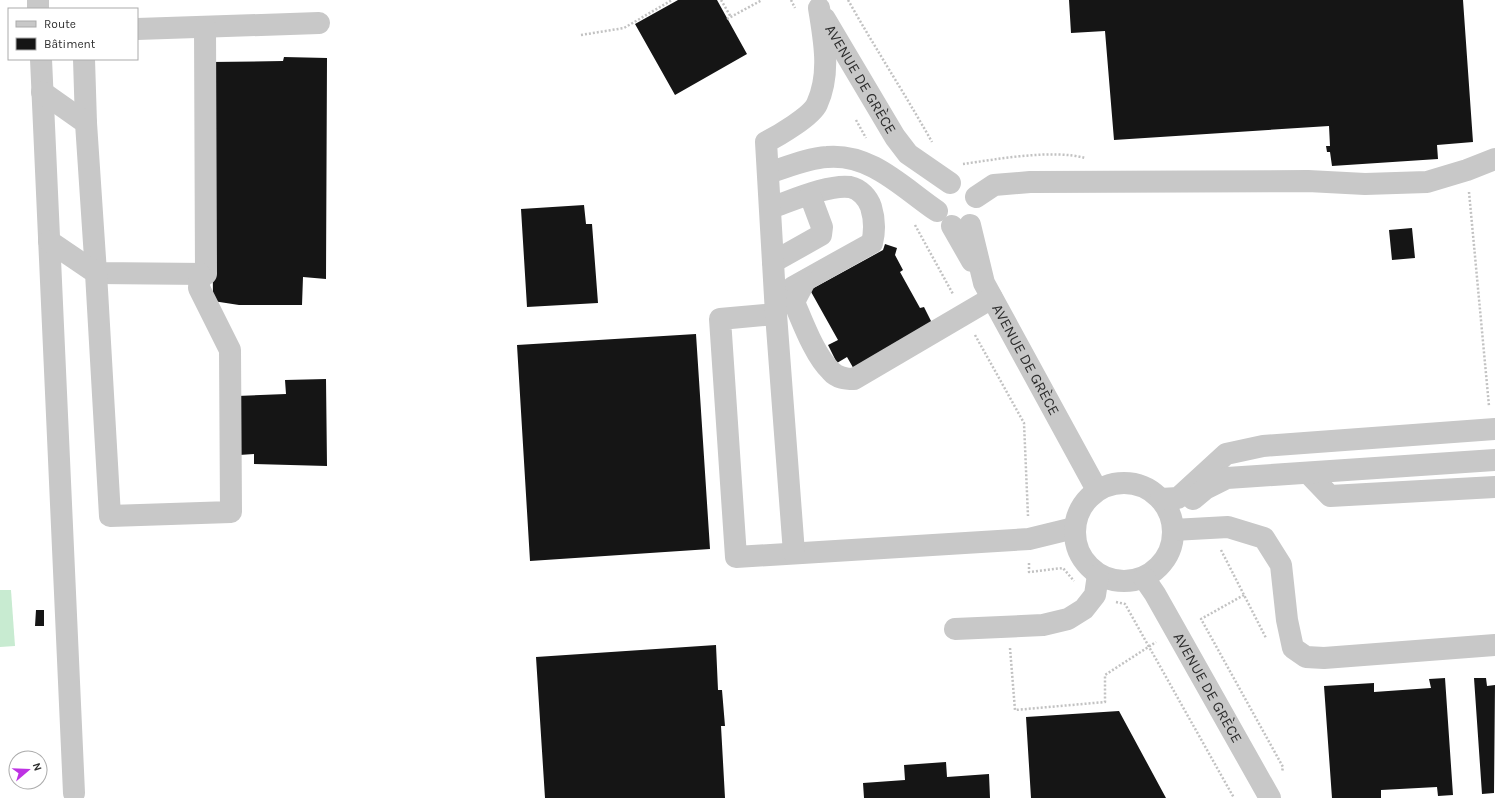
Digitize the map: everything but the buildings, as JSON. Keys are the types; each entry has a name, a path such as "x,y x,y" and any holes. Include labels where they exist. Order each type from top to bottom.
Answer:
{"street":[{"path":"794,554 766,142 788,130 817,105 827,67 810,7"},
{"name":"AVENUE DE GRÈCE","path":"810,7 895,137 941,197"},
{"path":"138,29 319,23"},
{"path":"49,241 96,273 206,274 205,27"},
{"path":"40,60 74,793"},
{"path":"84,60 86,123 110,516 231,512 230,350 199,288 200,274"},
{"path":"42,92 86,123"},
{"path":"768,173 826,157 845,156 877,167 941,197"},
{"path":"976,197 994,185 1030,182 1300,181 1365,184 1427,182 1467,170 1495,159"},
{"path":"965,185 976,197 978,208 961,226 942,221 941,197 965,185"},
{"path":"770,208 826,189 850,187 861,192 869,202 874,217 874,234 872,243 805,281 776,305 720,319 736,557 1029,539 1074,528"},
{"path":"773,262 821,234 822,227 810,195"},
{"name":"AVENUE DE GRÈCE","path":"961,226 988,290 1098,490"},
{"path":"805,281 794,302 814,346 831,371 843,379 854,379 964,315 988,290"},
{"path":"1168,514 1178,498 1226,454 1263,446 1493,429"},
{"path":"1168,514 1184,505 1205,489 1227,478 1495,460"},
{"path":"1308,473 1330,496 1495,486"},
{"path":"955,629 1043,625 1068,619 1084,609 1097,585 1113,581 1129,582 1144,578 1157,570 1166,558 1172,545 1168,514 1147,488 1131,483 1114,483 1098,490 1086,500 1078,513 1074,528 1076,546 1097,585"},
{"path":"1168,514 1210,528 1228,527 1264,538 1281,565 1287,620 1294,648 1306,657 1324,658 1495,645"},
{"name":"AVENUE DE GRÈCE","path":"1144,578 1156,594 1175,632 1268,794"}],"path":[{"path":"581,35 624,28 672,0"},
{"path":"721,0 731,17"},
{"path":"727,19 762,0"},
{"path":"791,0 810,7"},
{"path":"848,0 874,46 904,92 934,146"},
{"path":"853,115 868,142"},
{"path":"961,164 1013,156 1074,154 1088,158"},
{"path":"1467,170 1493,429"},
{"path":"914,224 1024,423 1029,572 1063,568 1078,585 1097,585 1125,604 1234,798"},
{"path":"1210,528 1268,642"},
{"path":"1009,626 1015,710 1105,702 1105,675 1149,646 1244,595"},
{"path":"1201,618 1283,767 1280,782 1268,794"}],"shaded area":[{"path":"0,590 11,590 15,646 0,647"}]}
